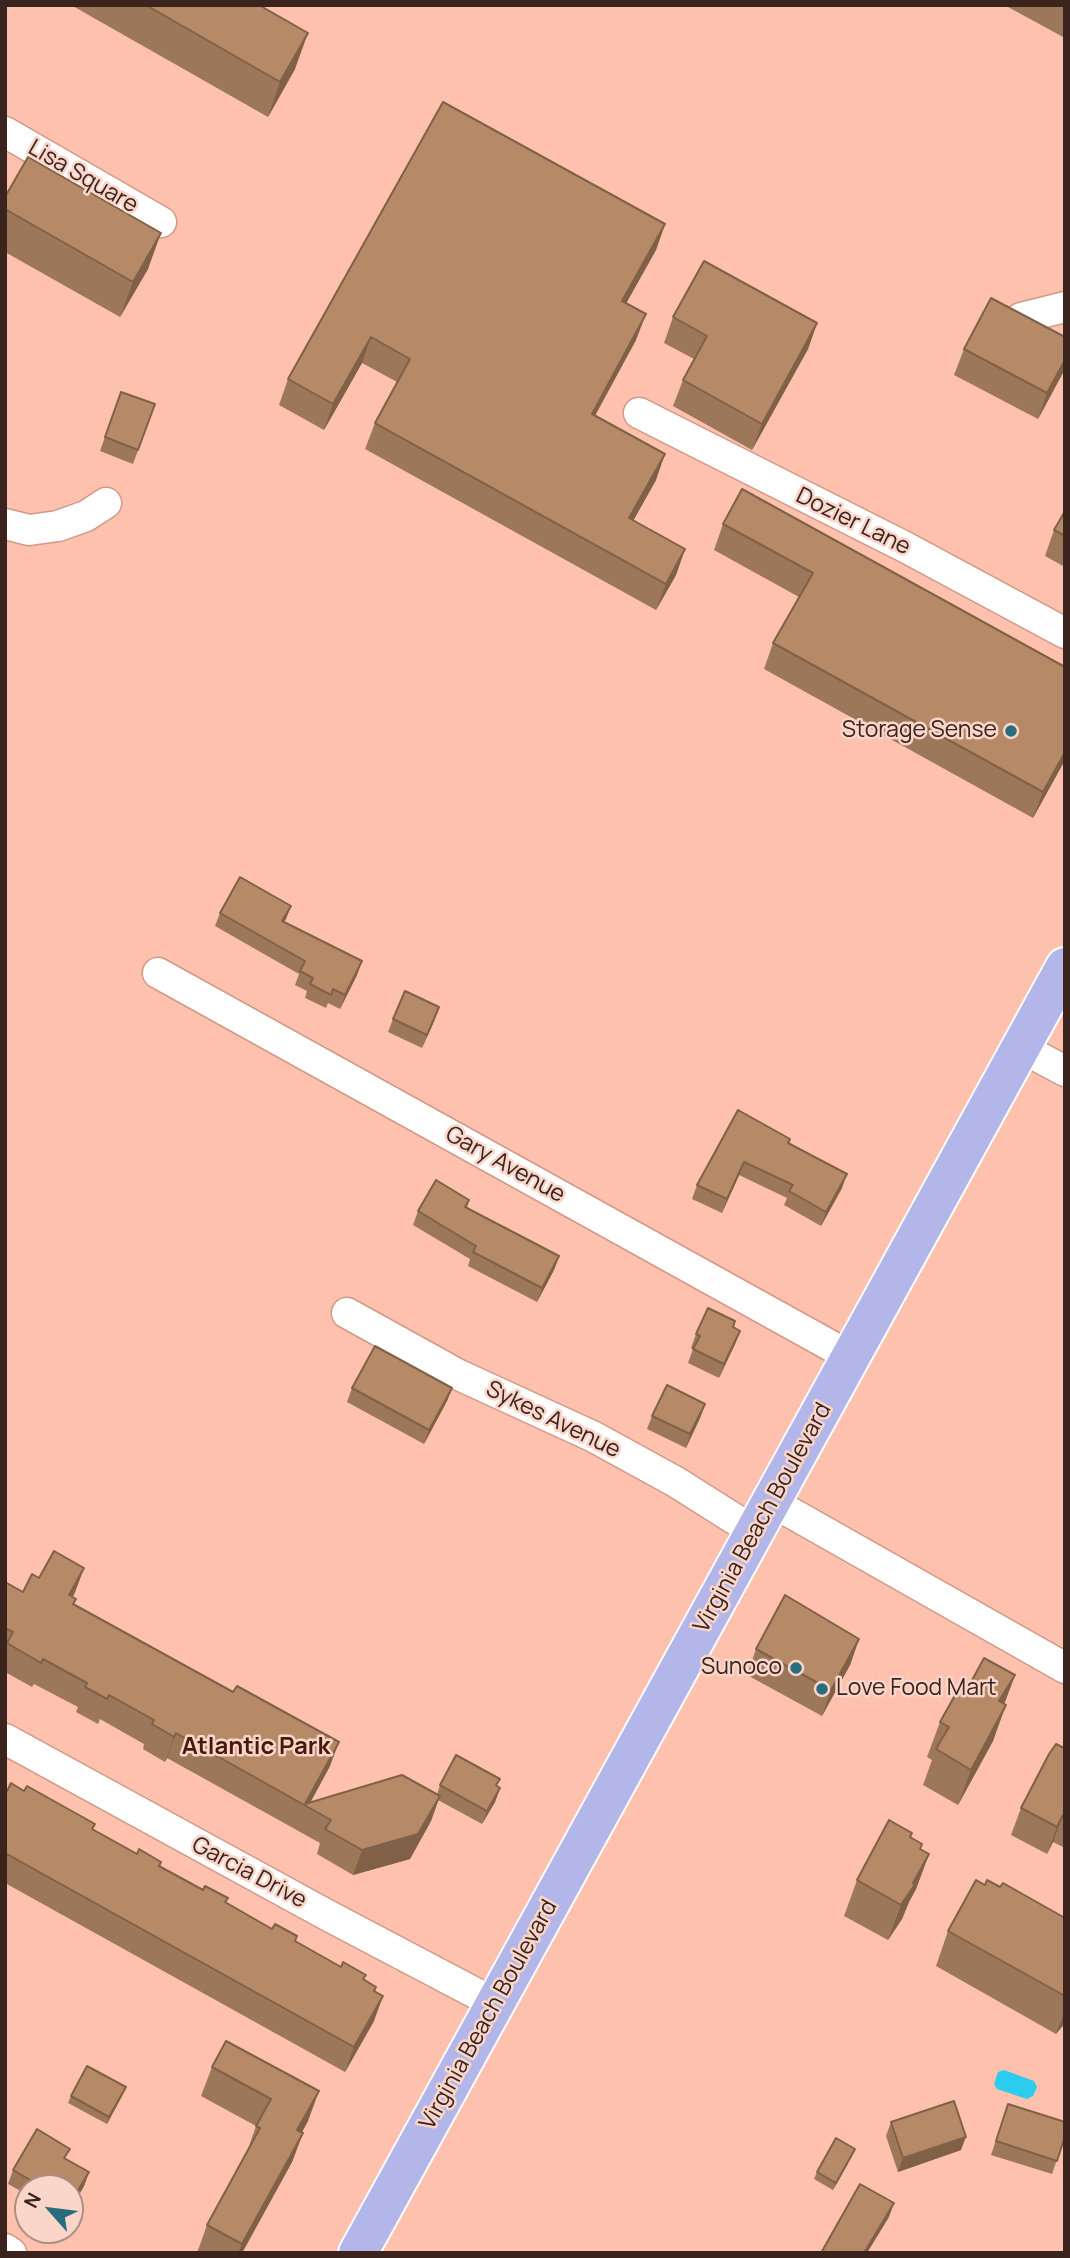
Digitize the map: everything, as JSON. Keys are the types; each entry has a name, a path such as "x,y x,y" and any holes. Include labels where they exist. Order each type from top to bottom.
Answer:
{"main road":[{"name":"Virginia Beach Boulevard","path":"358,2253 1065,967"}],"street":[{"name":"Lisa Square","path":"5,132 161,222"},
{"path":"1021,318 1065,307"},
{"name":"Dozier Lane","path":"639,413 905,547 1065,633"},
{"path":"5,524 29,530 58,526 86,516 106,503"},
{"name":"Gary Avenue","path":"158,973 851,1357"},
{"path":"1020,1047 1065,1071"},
{"name":"Sykes Avenue","path":"347,1313 459,1375 605,1443 676,1482 764,1517 1065,1668"},
{"name":"Garcia Drive","path":"5,1739 290,1896 496,2004"},
{"path":"5,2249 12,2253"}],"water":[{"path":"1004,2070 1034,2081 1037,2087 1033,2096 1027,2099 997,2089 994,2084 998,2072"}],"building":[{"path":"146,5 259,5 308,33 280,82"},
{"path":"443,102 665,224 622,301 646,314 592,414 665,454 629,518 685,549 666,584 375,423 410,359 371,337 333,404 288,379"},
{"path":"28,157 161,233 133,282 5,209 5,197"},
{"path":"704,261 817,323 762,424 683,380 707,336 673,317"},
{"path":"991,298 1065,337 1065,360 1047,393 964,349"},
{"path":"121,392 155,404 138,450 105,437"},
{"path":"742,489 1065,667 1065,752 1043,792 773,643 813,573 723,524"},
{"path":"1065,511 1065,536 1054,530"},
{"path":"240,877 291,906 282,921 362,961 345,995 333,989 331,995 310,984 313,978 300,971 305,961 220,913"},
{"path":"405,991 439,1007 427,1035 393,1019"},
{"path":"738,1110 790,1139 788,1143 847,1174 826,1212 789,1191 793,1185 744,1162 727,1199 697,1185"},
{"path":"436,1180 469,1200 465,1207 559,1256 542,1288 473,1252 476,1246 418,1211"},
{"path":"708,1308 735,1321 733,1327 740,1331 724,1364 693,1349 700,1336 696,1334"},
{"path":"375,1346 452,1388 429,1430 352,1388"},
{"path":"667,1385 705,1404 690,1434 652,1416"},
{"path":"54,1551 84,1568 69,1595 76,1599 73,1604 233,1692 237,1686 339,1742 305,1804 402,1775 440,1796 418,1834 362,1850 325,1829 331,1820 176,1733 174,1737 152,1724 154,1720 109,1695 107,1699 85,1687 87,1683 43,1659 41,1663 7,1643 13,1632 5,1628 5,1582 23,1592 32,1574 39,1578"},
{"path":"785,1595 859,1639 831,1690 756,1649"},
{"path":"984,1658 1015,1675 999,1701 1006,1705 971,1770 936,1749 949,1727 940,1722 963,1681 970,1684"},
{"path":"1056,1744 1064,1748 1065,1745 1065,1816 1063,1815 1057,1827 1021,1808"},
{"path":"456,1755 500,1779 496,1785 500,1788 487,1811 440,1785"},
{"path":"11,1783 24,1791 27,1786 95,1824 92,1829 137,1854 139,1849 161,1862 159,1866 203,1890 205,1886 228,1898 225,1902 272,1929 275,1924 297,1936 295,1941 341,1967 343,1962 366,1975 363,1979 376,1987 374,1991 383,1996 354,2047 5,1853 5,1792"},
{"path":"889,1820 912,1833 910,1837 922,1844 920,1849 929,1854 913,1883 915,1884 901,1905 857,1880"},
{"path":"976,1880 985,1885 987,1880 1000,1887 1003,1883 1065,1918 1065,1996 948,1931"},
{"path":"226,2041 319,2091 297,2130 303,2133 242,2244 207,2225 260,2128 256,2126 271,2099 212,2067"},
{"path":"87,2066 126,2087 109,2117 71,2096"},
{"path":"954,2101 966,2137 903,2158 891,2122"},
{"path":"1008,2104 1065,2122 1065,2136 1057,2161 996,2141"},
{"path":"37,2129 70,2149 64,2158 89,2172 84,2180 84,2174 20,2174 13,2170"},
{"path":"836,2138 855,2149 836,2183 817,2172"},
{"path":"860,2184 894,2203 864,2253 821,2253"}],"place":[{"name":"Storage Sense","path":"1011,731"},
{"name":"Sunoco","path":"796,1668"},
{"name":"Love Food Mart","path":"822,1689"}],"district":[{"name":"Atlantic Park","path":"256,1747"}]}
